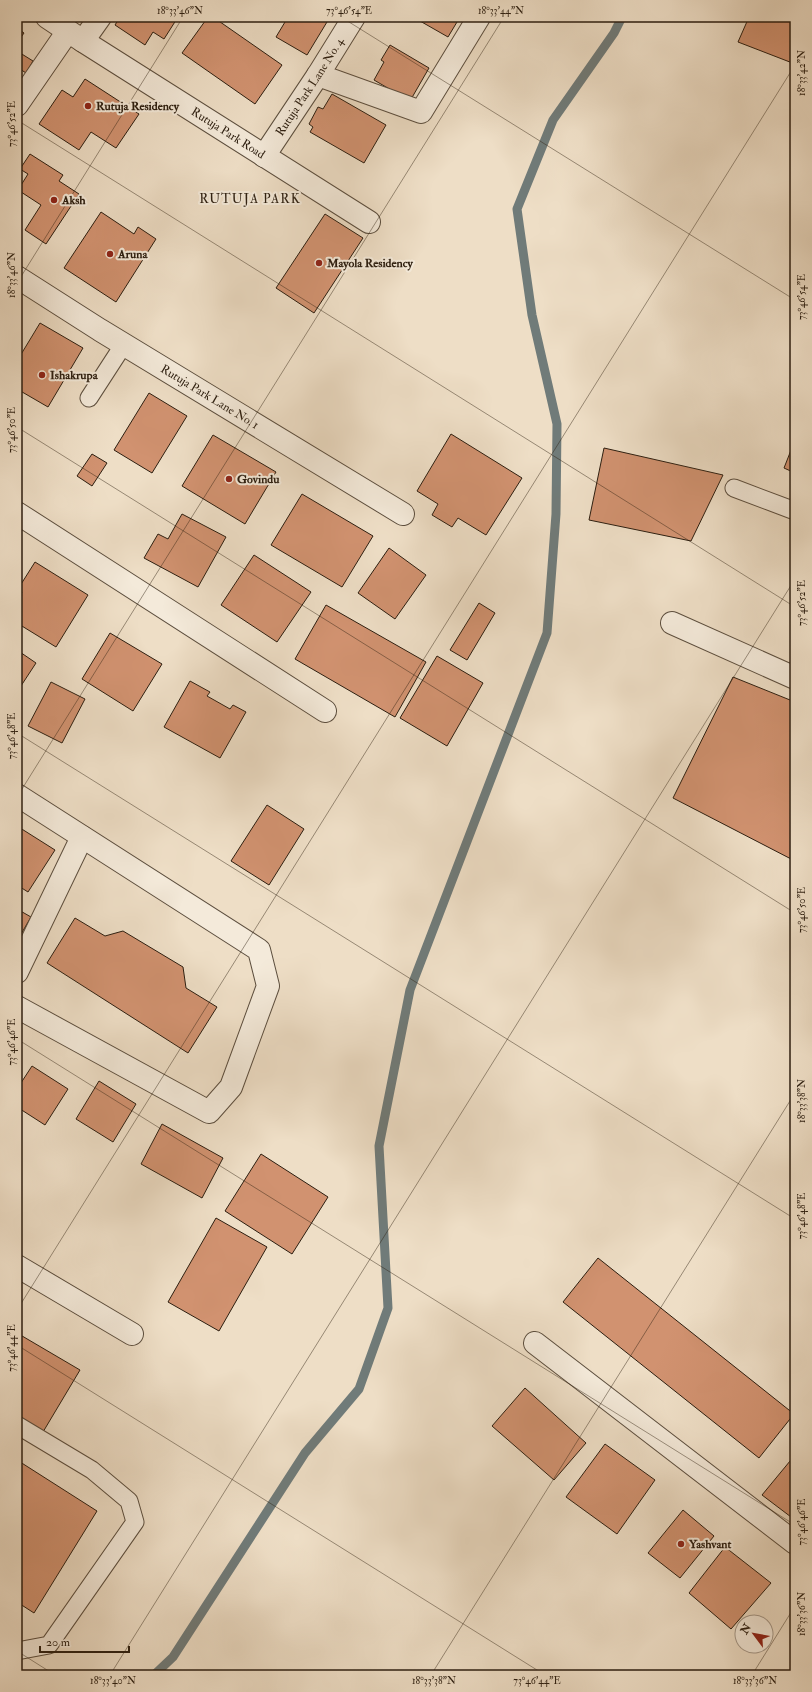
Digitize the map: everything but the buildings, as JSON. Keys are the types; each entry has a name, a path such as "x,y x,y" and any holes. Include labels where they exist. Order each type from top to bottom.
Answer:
{"street":[{"name":"Rutuja Park Road","path":"47,17 369,222"},
{"path":"17,105 75,36 100,17"},
{"name":"Rutuja Park Lane No. 4","path":"264,156 318,75 354,17"},
{"path":"318,75 421,112 480,17"},
{"name":"Rutuja Park Lane No. 1","path":"17,277 403,514"},
{"path":"17,513 325,711"},
{"path":"672,623 795,678"},
{"path":"17,795 259,950 268,986 231,1087 210,1112 17,1007"},
{"path":"17,972 82,837"},
{"path":"17,1266 132,1334"},
{"path":"535,1343 795,1543"}],"lane":[{"path":"89,398 124,344"},
{"path":"734,488 795,511"},
{"path":"17,1424 92,1470 129,1501 135,1522 49,1645 17,1651"}],"waterway":[{"path":"154,1675 173,1657 305,1453 359,1389 388,1308 379,1146 410,990 547,633 556,514 557,424 532,315 517,209 553,120 614,33 622,17"}],"place":[{"name":"Rutuja Residency","path":"88,106"},
{"name":"Aksh","path":"54,200"},
{"name":"Aruna","path":"110,254"},
{"name":"Mayola Residency","path":"319,263"},
{"name":"Ishakrupa","path":"42,375"},
{"name":"Govindu","path":"229,479"},
{"name":"Yashvant","path":"681,1544"}],"district":[{"name":"RUTUJA PARK","path":"250,198"}]}
